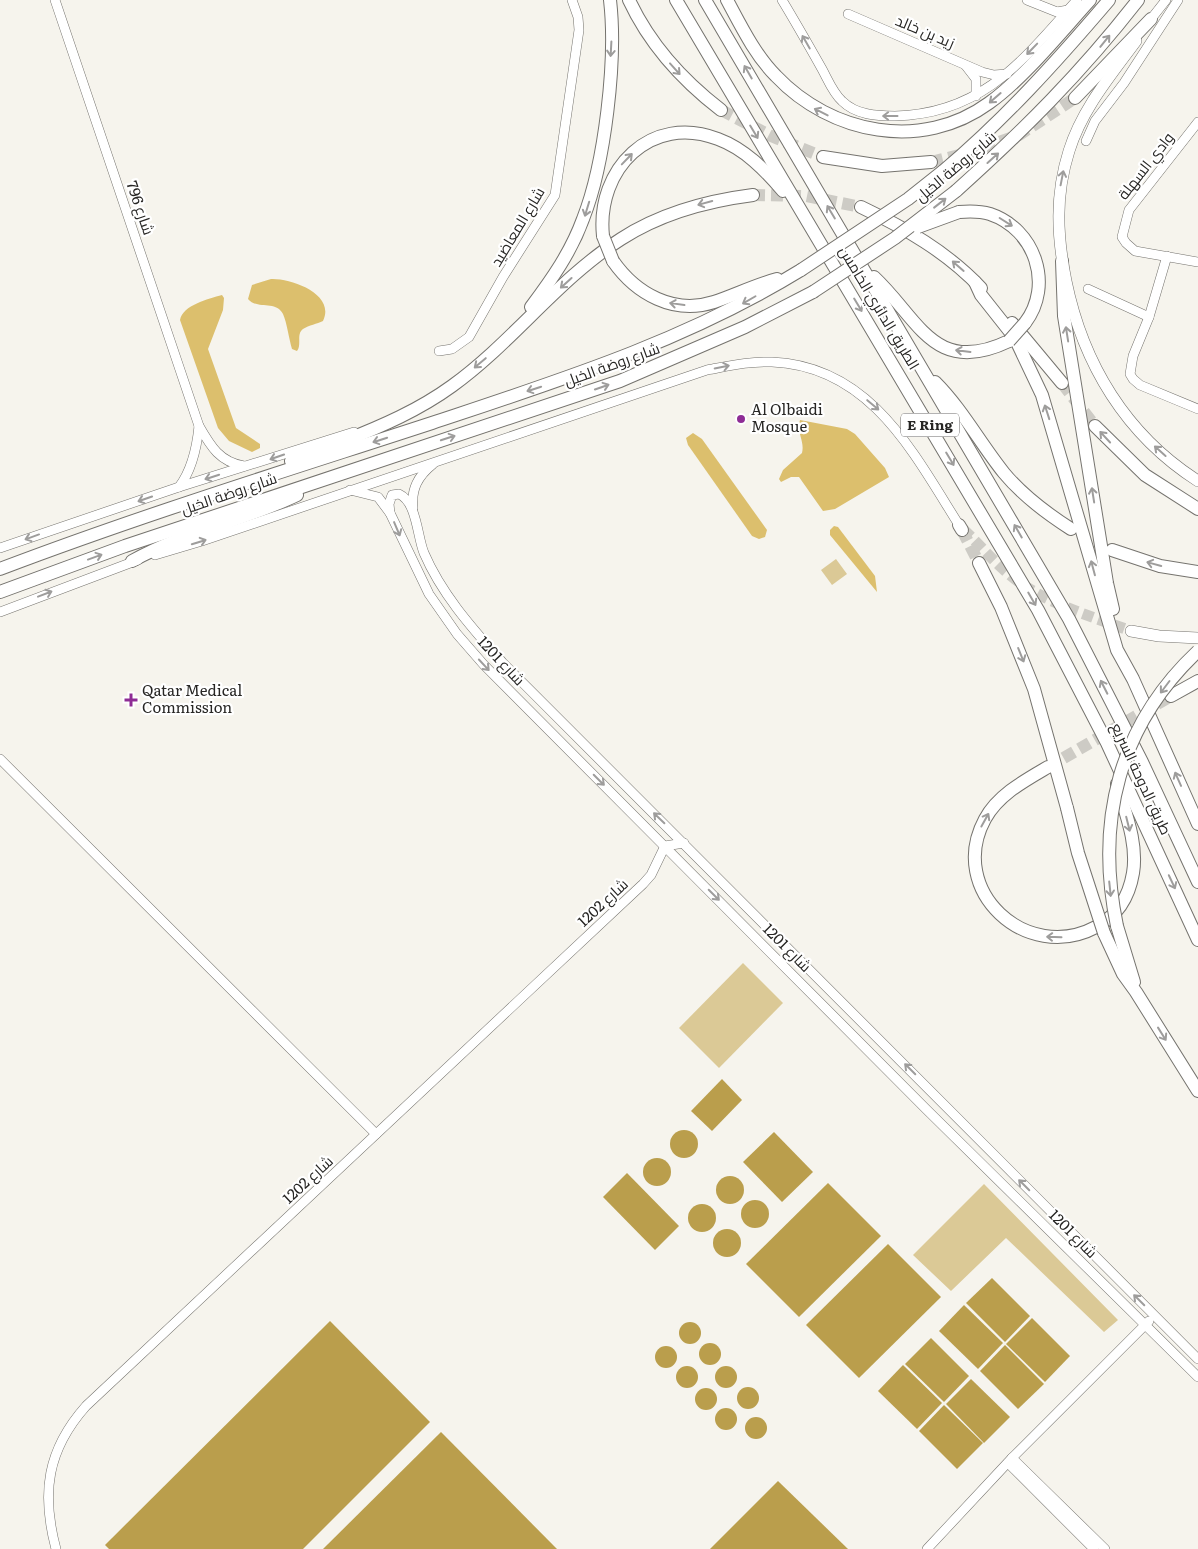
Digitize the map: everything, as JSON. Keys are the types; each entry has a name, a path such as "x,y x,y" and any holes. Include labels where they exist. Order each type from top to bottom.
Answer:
{"highway":[{"path":"516,331 562,263 584,219 607,102 612,28 610,0"},
{"path":"629,0 650,38 666,59 689,84 721,110"},
{"name":"الطريق الدائري الخامس","path":"676,0 983,514 1051,634"},
{"name":"الطريق الدائري الخامس","path":"706,0 1069,619"},
{"path":"727,0 754,47 774,75 809,105 824,114 859,126 902,132 947,124 978,111 991,102 1013,82 1090,0"},
{"name":"شارع روضة الخيل","path":"0,569 124,522 543,386 678,336 732,310 796,273 908,199 942,172 979,141 1020,101 1109,0"},
{"name":"شارع روضة الخيل","path":"0,592 125,546 620,381 746,327 813,292 895,238 956,191 1059,94 1095,55 1138,0"},
{"path":"1075,98 1151,19"},
{"path":"796,273 713,302 680,305 664,302 642,291 623,275 613,262 603,236 603,203 608,188 620,166 638,149 652,141 684,133 718,138 745,153 773,180 806,218"},
{"path":"823,157 882,166 932,162"},
{"path":"266,477 293,460 373,428 428,402 453,385 516,331 589,264 634,232 670,214 690,207 729,198 753,195"},
{"path":"861,208 924,241 975,282 1062,383"},
{"path":"865,269 886,288 919,330 939,344 956,350 974,352 986,350 1009,341 1025,323 1038,294 1039,280 1033,252 1025,239 1003,220 975,211 959,212 935,219 895,238"},
{"path":"1062,261 1064,316 1107,583 1133,679"},
{"path":"975,282 981,295 1018,344 1042,395 1115,643 1198,824"},
{"path":"923,369 948,395 1004,473 1025,496 1071,529"},
{"path":"1095,426 1145,475 1174,496 1198,509"},
{"path":"132,562 171,541 286,500 330,477"},
{"path":"1112,550 1160,566 1198,572"},
{"path":"979,562 1001,607 1034,689 1078,853 1104,933 1122,974 1136,992 1198,1092"},
{"name":"طريق الدوحة السريع","path":"1069,619 1142,762 1198,882"},
{"name":"طريق الدوحة السريع","path":"1051,634 1107,743 1198,940"},
{"path":"1136,992 1117,926 1108,872 1111,813 1115,793 1127,756 1147,713 1174,676 1198,650"},
{"path":"1171,696 1198,681"},
{"path":"1048,767 1018,786 994,806 981,828 975,856 982,889 1001,916 1024,931 1057,938 1081,934 1107,921 1123,902 1132,879 1134,862 1131,835 1107,743"}],"main road":[{"path":"1151,19 1090,105 1070,148 1062,175 1058,201 1062,261 1079,332 1104,386 1141,434 1170,461 1198,481"},
{"path":"1131,631 1159,636 1198,638"}],"street":[{"name":"شارع 796","path":"55,0 199,426 218,455 234,464 244,466"},
{"name":"شارع المعاضيد","path":"439,351 452,349 469,337 503,277 555,195 579,30 578,17 572,0"},
{"path":"782,0 840,100 853,109 884,116 918,114 951,107 976,96 1007,74 1077,0"},
{"path":"1027,0 1057,12 1068,10"},
{"path":"1151,19 1166,0"},
{"path":"1086,141 1095,121 1124,83 1178,0"},
{"path":"1046,9 1051,18 1050,29"},
{"name":"زيد بن خالد","path":"848,14 988,74 1007,74"},
{"name":"زيد بن خالد","path":"964,64 976,79 976,96"},
{"name":"وادي السهلة","path":"1198,122 1129,210 1122,237 1130,248 1198,262"},
{"path":"1168,256 1149,317 1133,356 1130,374 1132,379 1140,385 1198,409"},
{"path":"1088,289 1149,317"},
{"path":"0,612 132,562 202,541 707,370 742,364 772,362 799,366 830,377 854,389 881,412 907,442 961,528"},
{"name":"شارع 796","path":"179,487 188,471 197,443 199,426"},
{"name":"شارع روضة الخيل","path":"0,548 244,466 325,440 373,428"},
{"name":"شارع 1201","path":"413,514 412,499 416,482 438,460"},
{"name":"شارع 1201","path":"350,490 378,497 390,513 429,594 463,640 491,672 1198,1377"},
{"name":"شارع 1201","path":"390,513 390,498 399,494 406,498 413,514 422,547 431,567 468,623 503,663 1198,1359"},
{"path":"0,759 376,1134"},
{"path":"665,846 684,843"},
{"name":"شارع 1202","path":"56,1549 47,1510 48,1482 55,1454 76,1417 197,1300 643,884 656,865 665,846"},
{"path":"656,865 666,857 678,857"},
{"path":"830,1011 839,1001"},
{"path":"927,1549 1010,1460 1154,1315"},
{"path":"1010,1460 1094,1549"},
{"path":"1010,1460 1105,1549"}],"shaded area":[{"path":"271,279 280,279 300,285 318,296 323,303 325,311 323,321 308,326 301,331 297,351 292,349 283,314 280,310 276,307 256,304 248,299 252,285"},
{"path":"222,295 224,298 223,310 208,349 236,428 260,444 260,448 252,452 229,441 218,428 180,320 186,310 191,307"},
{"path":"800,420 847,429 855,434 885,468 889,477 835,509 823,511 799,477 791,477 781,482 779,479 783,470 802,453 799,429"},
{"path":"693,433 702,439 767,530 765,537 759,539 752,536 688,445 686,438"},
{"path":"834,526 838,527 875,576 877,592 830,535 830,530"},
{"path":"836,559 847,574 832,585 821,570"},
{"path":"743,963 783,1003 719,1068 679,1028"},
{"path":"722,1079 742,1100 712,1131 691,1111"},
{"path":"684,1130 694,1134 698,1144 694,1154 684,1158 674,1154 670,1144 674,1134"},
{"path":"774,1132 813,1172 782,1202 743,1162"},
{"path":"657,1158 667,1162 671,1172 667,1182 657,1186 647,1182 643,1172 647,1162"},
{"path":"627,1173 679,1226 655,1250 603,1197"},
{"path":"730,1176 740,1180 744,1190 740,1200 730,1204 720,1200 716,1190 720,1180"},
{"path":"828,1183 881,1236 799,1317 746,1264"},
{"path":"984,1184 1118,1320 1104,1332 1006,1238 951,1291 913,1255"},
{"path":"755,1200 765,1204 769,1214 765,1224 755,1228 745,1224 741,1214 745,1204"},
{"path":"702,1204 712,1208 716,1218 712,1228 702,1232 692,1228 688,1218 692,1208"},
{"path":"727,1229 737,1233 741,1243 737,1253 727,1257 717,1253 713,1243 717,1233"},
{"path":"888,1244 941,1297 859,1378 806,1325"},
{"path":"992,1278 1030,1316 1005,1342 966,1303"},
{"path":"964,1305 1003,1343 978,1369 939,1331"},
{"path":"1032,1318 1070,1356 1045,1382 1006,1344"},
{"path":"330,1321 430,1422 303,1549 109,1549 105,1545"},
{"path":"690,1322 698,1325 701,1333 698,1341 690,1344 682,1341 679,1333 682,1325"},
{"path":"931,1338 969,1376 944,1402 905,1364"},
{"path":"710,1343 718,1346 721,1354 718,1362 710,1365 702,1362 699,1354 702,1346"},
{"path":"1005,1345 1044,1384 1018,1409 980,1371"},
{"path":"666,1346 674,1349 677,1357 674,1365 666,1368 658,1365 655,1357 658,1349"},
{"path":"903,1365 942,1403 917,1429 878,1391"},
{"path":"687,1366 695,1369 698,1377 695,1385 687,1388 679,1385 676,1377 679,1369"},
{"path":"726,1366 734,1369 737,1377 734,1385 726,1388 718,1385 715,1377 718,1369"},
{"path":"971,1379 1010,1417 984,1443 946,1404"},
{"path":"748,1387 756,1390 759,1398 756,1406 748,1409 740,1406 737,1398 740,1390"},
{"path":"706,1388 714,1391 717,1399 714,1407 706,1410 698,1407 695,1399 698,1391"},
{"path":"944,1405 983,1443 957,1469 919,1431"},
{"path":"726,1408 734,1411 737,1419 734,1427 726,1430 718,1427 715,1419 718,1411"},
{"path":"756,1417 764,1420 767,1428 764,1436 756,1439 748,1436 745,1428 748,1420"},
{"path":"441,1432 557,1549 323,1549"},
{"path":"778,1481 848,1549 710,1549"}],"tunnel":[{"path":"931,162 968,153 1019,135 1075,98"},
{"path":"721,110 771,136 823,157"},
{"path":"753,195 806,196 861,207"},
{"path":"1062,383 1095,426"},
{"path":"963,529 1004,570 1023,585 1068,608 1131,631"},
{"path":"962,530 979,563"},
{"path":"1048,767 1171,696"}],"place":[{"name":"Al Olbaidi Mosque","path":"741,419"},
{"name":"Qatar Medical Commission","path":"131,700"}]}
